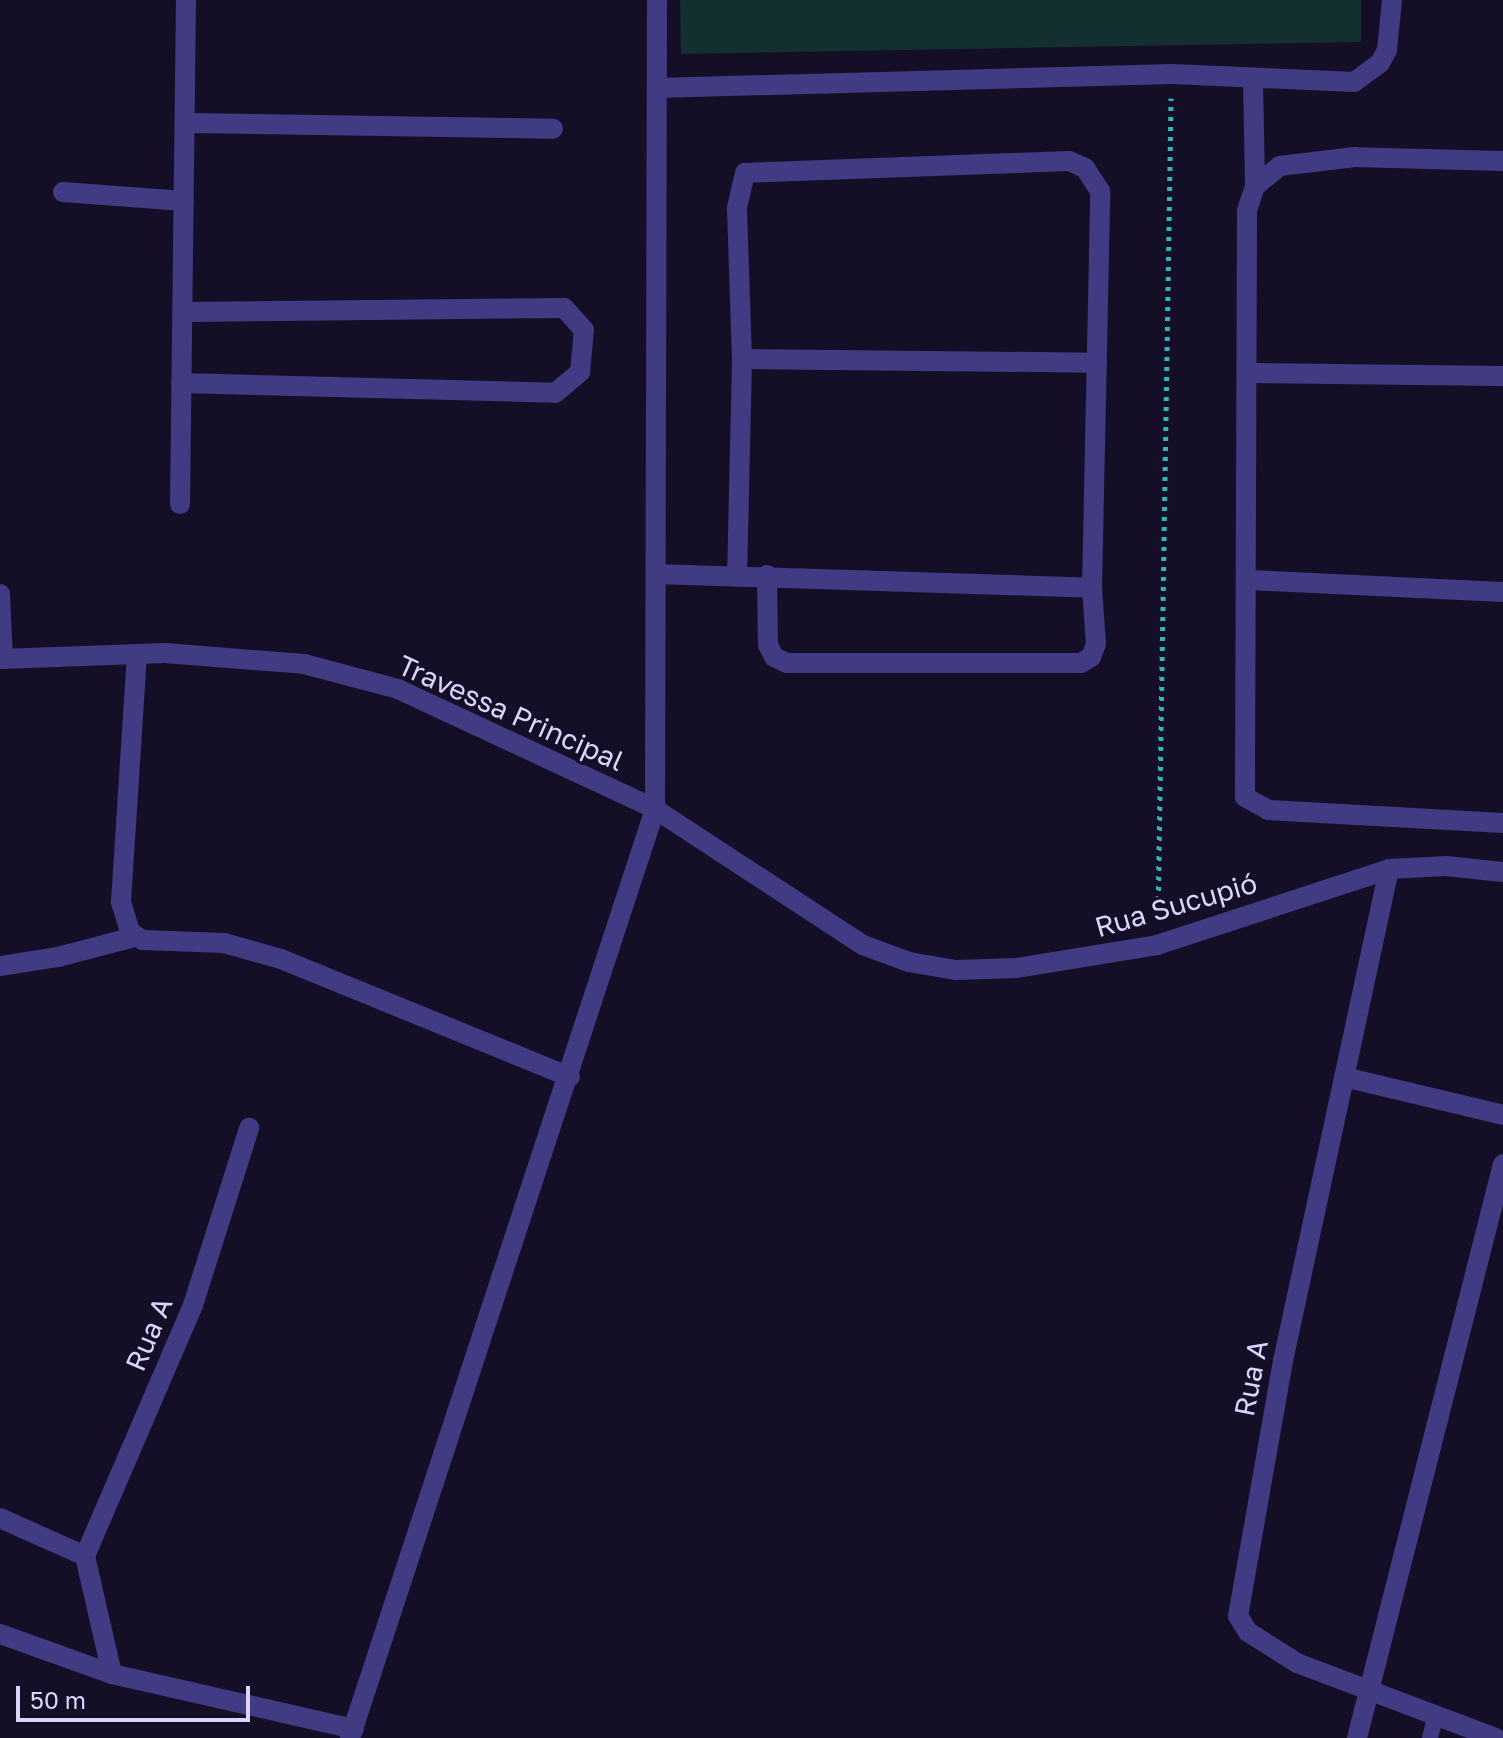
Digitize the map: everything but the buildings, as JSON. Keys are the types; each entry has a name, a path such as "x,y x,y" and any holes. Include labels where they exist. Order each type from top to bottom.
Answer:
{"street":[{"path":"180,504 186,0"},
{"path":"0,1634 112,1674 352,1734 570,1077 655,809 657,0"},
{"path":"657,88 1172,74 1253,80 1354,82 1368,75 1387,50 1392,0"},
{"path":"1253,80 1255,186 1247,211 1250,373 1245,797 1252,805 1503,823"},
{"path":"185,123 553,129"},
{"path":"1255,186 1280,166 1355,157 1503,161"},
{"path":"737,574 742,359 737,209 745,173 1069,161 1085,168 1100,191 1092,588 1096,644 1091,657 1081,663 787,663 774,657 768,645 767,575"},
{"path":"63,192 184,201"},
{"path":"181,383 555,393 580,372 584,330 564,308 183,312"},
{"path":"742,359 1097,363"},
{"path":"1250,373 1503,376"},
{"path":"656,574 737,574 1092,588"},
{"path":"1248,580 1503,592"},
{"path":"0,594 1,659"},
{"path":"134,937 125,926 121,902 137,654"},
{"name":"Travessa Principal","path":"1,659 137,654 304,664 398,689 655,809 863,945"},
{"name":"Rua Sucupió","path":"863,945 909,962 956,970 1017,968 1157,945 1389,869 1446,866 1503,872"},
{"name":"Rua A","path":"1389,869 1237,1600 1242,1623 1263,1644 1297,1663 1495,1738"},
{"path":"0,966 58,957 134,937 224,943 281,959 570,1077"},
{"path":"1344,1077 1503,1115"},
{"name":"Rua A","path":"85,1556 193,1305 249,1128"},
{"path":"1357,1738 1503,1164"},
{"path":"0,1518 85,1556 112,1674"}],"lane":[{"path":"1430,1738 1436,1714"}],"path":[{"path":"1157,945 1172,74"}],"green space":[{"path":"680,0 1361,0 1361,42 681,54"}]}
